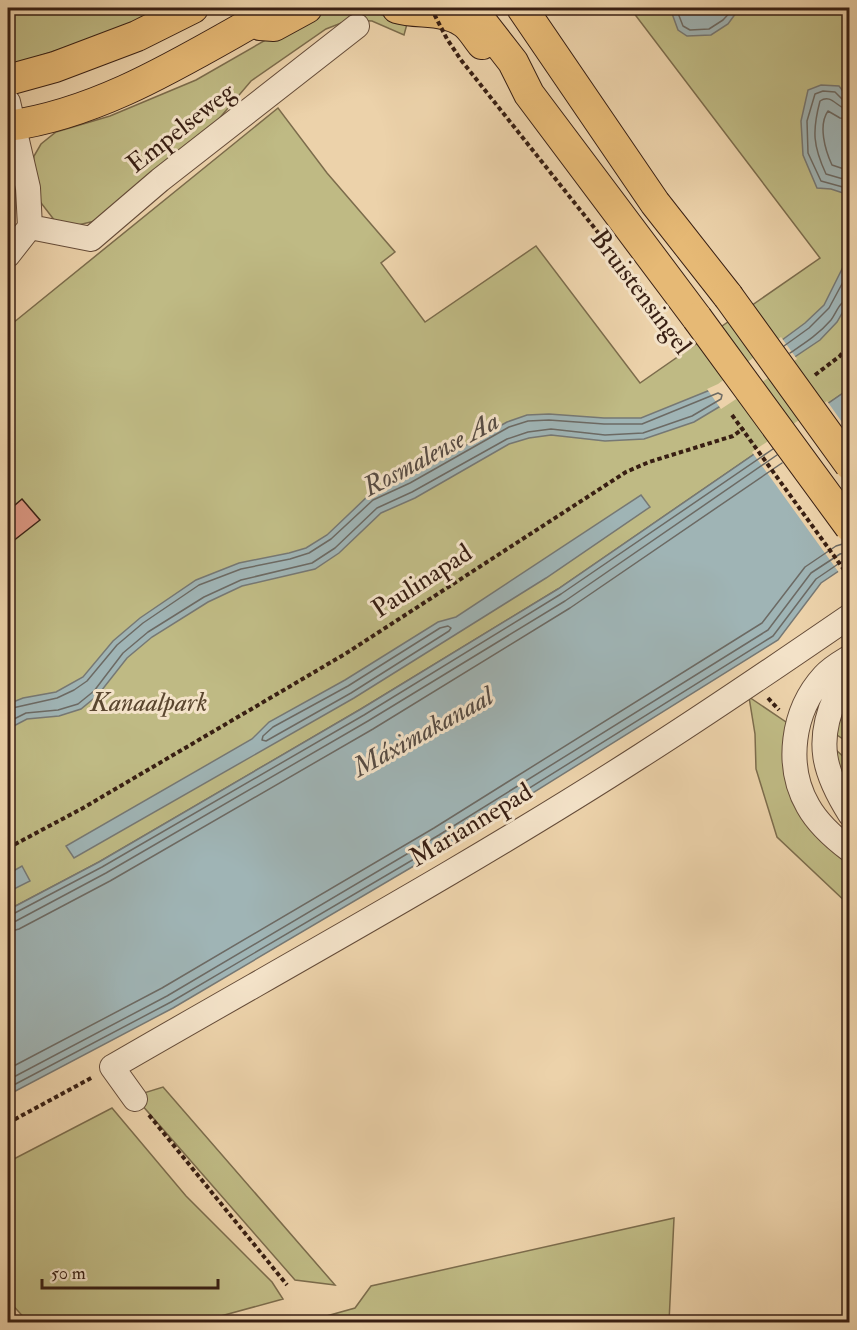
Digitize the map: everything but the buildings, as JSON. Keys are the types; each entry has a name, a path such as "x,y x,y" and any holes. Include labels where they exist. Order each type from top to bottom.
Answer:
{"main road":[{"path":"8,80 55,67 137,36 193,8"},
{"path":"10,118 66,112 160,74 254,16 278,8"},
{"path":"254,16 274,26 307,8"},
{"path":"397,8 454,17 468,15"},
{"path":"506,8 548,65 566,73"},
{"path":"522,8 655,203 728,296 849,465"},
{"path":"540,8 568,51 566,73"},
{"name":"Bruistensingel","path":"468,15 501,69 529,94 686,326 849,527"}],"street":[{"name":"Empelseweg","path":"30,227 90,239 160,180 357,26"},
{"path":"8,255 30,227 28,188 10,118"},
{"name":"Mariannepad","path":"112,1067 460,867 637,759 756,681 849,616"},
{"path":"849,657 833,667 814,688 799,721 794,756 801,789 808,806 830,834 849,850"},
{"path":"849,672 831,708 824,735 824,745 830,779 849,814"},
{"path":"112,1067 135,1099"}],"path":[{"name":"Bruistensingel","path":"432,8 447,39 461,60 639,284 686,326"},
{"path":"813,376 840,356 849,343"},
{"path":"730,412 849,578"},
{"name":"Paulinapad","path":"8,848 93,802 345,654 626,472 650,462 733,436 751,423"},
{"path":"8,1123 112,1067"},
{"path":"135,1099 287,1285"}],"green space":[{"path":"8,8 162,8 105,33 8,66"},
{"path":"335,8 364,8 407,24 404,35 372,21 349,20 326,29 251,81 206,134 95,221 78,225 55,221 38,199 32,173 34,156 41,144 56,132 110,116 196,80 311,14"},
{"name":"Kanaalpark","path":"630,8 849,8 849,389 558,589 361,709 99,862 8,910 8,327 278,108 327,173 395,252 381,263 425,322 536,246 640,383 820,258"},
{"path":"8,173 13,189 11,220 8,220"},
{"path":"849,688 849,743 834,733"},
{"path":"749,697 789,724 783,751 786,770 849,858 849,905 777,837 756,769 755,734"},
{"path":"834,748 849,762 849,804"},
{"path":"163,1087 335,1285 295,1280 134,1096"},
{"path":"112,1108 186,1196 272,1282 283,1299 199,1322 28,1322 8,1300 8,1162"},
{"path":"674,1218 669,1322 652,1320 636,1322 305,1322 355,1308 371,1286"}],"water":[{"path":"670,8 756,8 736,13 728,24 711,35 687,36 678,30"},
{"path":"821,85 839,86 849,99 849,195 831,189 817,188 803,155 801,121 808,90"},
{"path":"849,255 849,301 837,322 820,340 694,422 644,439 605,441 551,435 509,444 415,498 381,513 339,553 315,569 242,586 208,602 152,637 127,658 98,695 81,709 59,716 27,719 8,729 8,704 23,698 56,692 83,677 113,641 140,618 196,580 239,563 306,548 327,535 369,495 407,478 507,422 527,415 549,414 641,418 720,386 805,323 824,305"},
{"name":"Máximakanaal","path":"849,389 849,564 821,583 778,640 446,847 173,1008 8,1095 8,910 99,862 361,709 558,589"},
{"path":"641,495 650,507 546,578 354,698 74,858 66,846 252,739 269,722 345,680 438,622 456,617"},
{"path":"22,866 30,881 8,892 8,874"}],"pier":[{"path":"781,337 797,359 721,409 707,389 718,384"},
{"path":"827,401 849,432 850,567 840,574 752,452"}],"water label":[{"name":"Rosmalense Aa","path":"431,454"}]}
